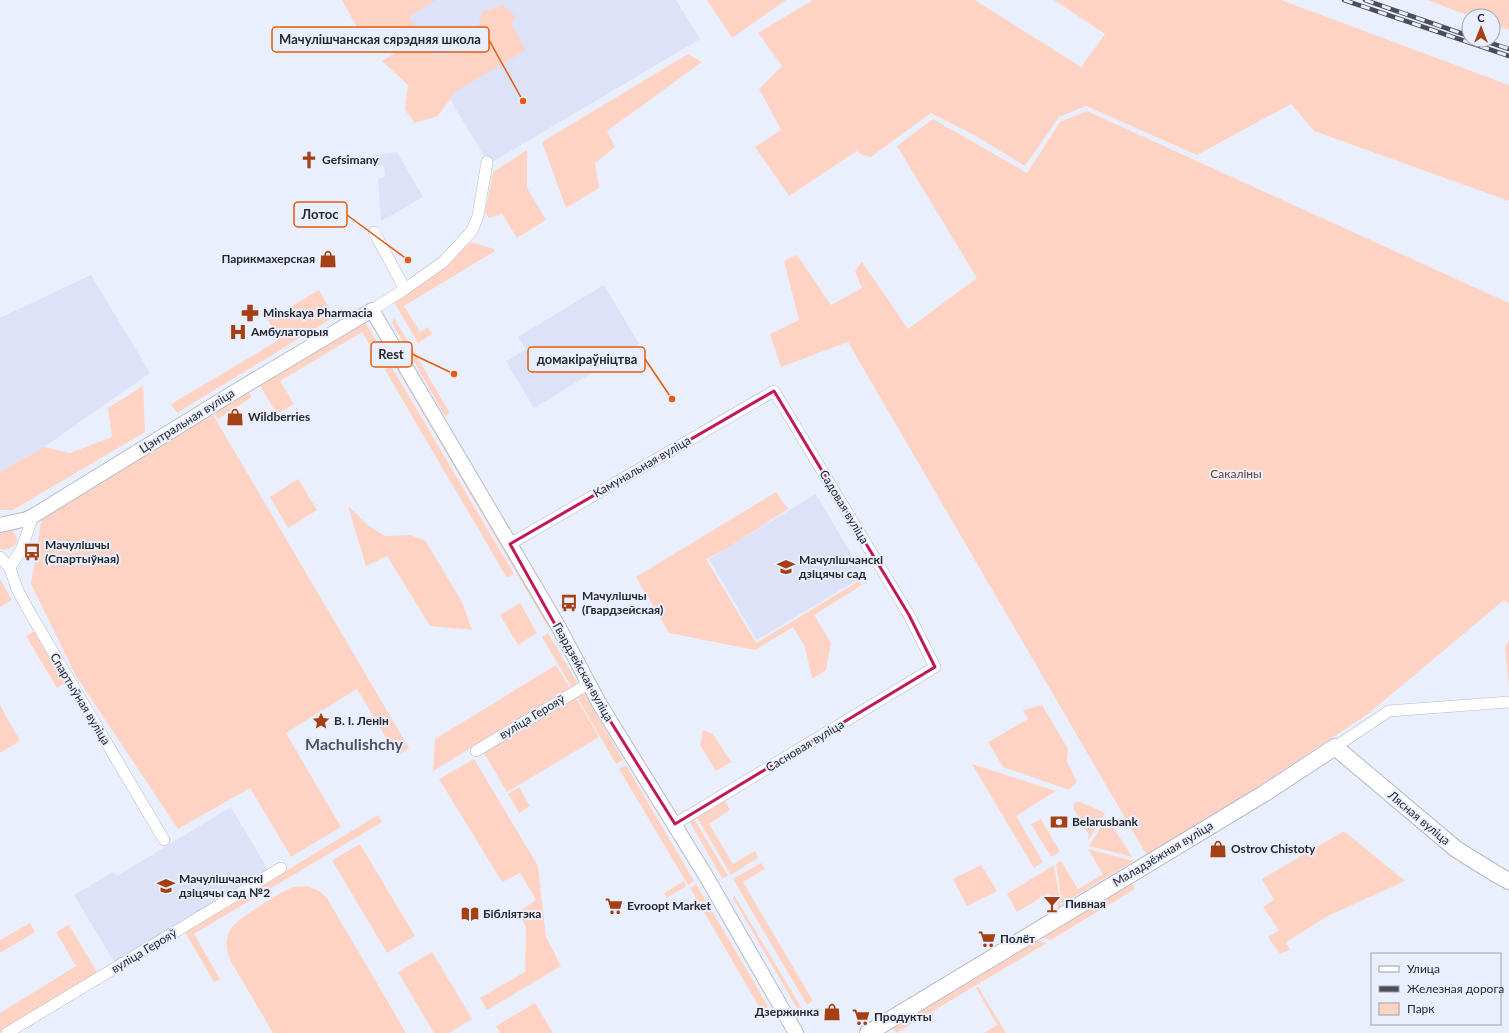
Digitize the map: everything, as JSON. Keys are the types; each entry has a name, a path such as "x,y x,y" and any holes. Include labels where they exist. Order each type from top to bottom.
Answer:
{"main road":[{"name":"Лясная вуліца","path":"1334,748 1456,849 1509,881"},
{"name":"Маладзёжная вуліца","path":"868,1033 1266,793 1334,748"}],"street":[{"path":"372,310 443,262 472,231 478,216 487,162"},
{"path":"374,232 405,289"},
{"name":"Цэнтральная вуліца","path":"0,525 27,519 33,516 234,392 372,310"},
{"name":"Гвардзейская вуліца","path":"372,310 563,634 588,684 714,889 796,1033"},
{"name":"Камунальная вуліца","path":"510,544 774,391"},
{"name":"Садовая вуліца","path":"774,391 910,615 935,667"},
{"path":"10,568 22,548 33,516"},
{"name":"Спартыўная вуліца","path":"0,557 10,568 17,589 30,613 164,840"},
{"name":"Сасновая вуліца","path":"675,824 935,667"},
{"name":"вуліца Герояў","path":"476,751 588,684"},
{"path":"1334,748 1389,712 1509,702"},
{"name":"вуліца Герояў","path":"7,1033 281,868"}],"highlighted area":[{"path":"774,391 909,615 935,667 675,824 599,703 510,544"}],"shaded area":[{"path":"396,0 676,0 700,39 489,164 392,3"},
{"path":"397,152 423,197 381,221 378,178 385,177 384,166 377,166 376,155"},
{"path":"91,275 150,373 44,447 0,472 0,318"},
{"path":"604,285 639,344 534,408 506,361 526,350 518,337"},
{"name":"Мачулішчанскі дзіцячы сад","path":"816,494 864,576 757,640 709,559"},
{"name":"Мачулішчанскі дзіцячы сад №2","path":"231,807 268,870 115,963 74,895 113,872 117,876"}],"green space":[{"path":"342,0 436,0 409,17 434,55 471,53 482,12 503,5 515,16 512,25 526,50 455,92 438,116 415,123 405,110 408,85 382,61 400,50 383,27 363,38"},
{"path":"707,0 786,0 732,38"},
{"path":"813,0 975,0 1081,67 1105,34 1054,0 1281,0 1509,85 1509,201 1314,131 1291,104 1197,155 1086,106 1059,117 1025,166 976,136 931,113 871,157 862,155 857,151 789,196 755,147 781,130 759,89 782,66 758,33"},
{"path":"1427,0 1509,0 1509,30 1501,27 1501,8 1461,8 1461,13"},
{"path":"688,54 702,62 607,131 615,147 595,163 599,188 566,208 542,142"},
{"name":"Сакаліны","path":"1087,111 1509,303 1509,603 1504,600 1368,714 1149,859 848,342 781,367 770,334 799,320 784,261 797,255 831,305 862,288 855,271 862,262 908,329 977,278 897,146 933,119 1027,173 1060,122"},
{"path":"527,150 527,188 546,220 517,238 502,214 489,218 485,212 493,172"},
{"path":"471,242 494,249 495,251 404,306 420,332 428,327 432,334 418,343 394,302 435,274"},
{"path":"319,290 334,317 177,413 171,404 279,340 268,320"},
{"path":"394,318 450,413 445,416 392,323"},
{"path":"364,320 388,361 382,365 362,332 280,381 294,404 277,414 259,384"},
{"path":"394,364 400,366 552,623 548,627"},
{"path":"391,366 514,574 507,578 385,370"},
{"path":"143,386 145,432 13,510 0,510 0,472 44,447 70,453 112,437 108,408"},
{"path":"248,390 252,397 218,419 213,412"},
{"path":"212,413 409,748 397,756 357,689 286,733 341,827 291,857 250,788 178,829 76,676 31,584 42,516"},
{"path":"298,479 317,510 288,528 270,497"},
{"path":"776,492 788,509 724,550 706,559 756,643 859,581 862,585 814,615 831,643 826,670 812,679 805,647 793,627 755,650 669,633 636,577"},
{"path":"348,506 369,526 385,536 410,535 425,540 462,602 472,630 430,626 387,556 366,566"},
{"path":"7,530 12,531 17,538 17,541 11,548 3,550 0,549 0,534"},
{"path":"0,579 12,600 0,607"},
{"path":"520,603 537,633 518,645 500,615"},
{"path":"36,630 67,682 57,688 26,636"},
{"path":"548,633 578,684 572,688 542,637"},
{"path":"1509,640 1509,689 1505,647"},
{"path":"556,665 570,688 433,771 435,739"},
{"path":"583,691 623,760 616,764 576,695"},
{"path":"575,696 599,737 507,792 483,751"},
{"path":"0,705 20,741 0,753"},
{"path":"1042,705 1068,749 1067,761 1077,782 1069,790 1003,767 988,742 1028,719 1023,710"},
{"path":"703,730 713,734 731,762 716,771 700,745"},
{"path":"474,759 538,866 546,937 561,966 487,1010 480,998 525,972 526,927 518,912 536,900 520,873 502,882 439,779"},
{"path":"972,764 1056,791 1016,816 1043,862 1034,868"},
{"path":"626,765 694,881 688,885 619,769"},
{"path":"519,787 530,806 519,813 508,794"},
{"path":"724,799 730,810 709,824 733,864 755,851 758,858 731,875 696,816"},
{"path":"1075,802 1081,802 1105,813 1088,841 1089,835 1073,808"},
{"path":"378,815 382,822 194,934 220,979 214,982 185,932"},
{"path":"693,817 728,876 722,878 689,821"},
{"path":"1107,817 1132,857 1089,846"},
{"path":"1041,819 1060,852 1051,857 1031,824"},
{"path":"1344,831 1405,881 1328,916 1286,942 1290,950 1280,954 1268,937 1279,930 1263,907 1274,900 1262,879"},
{"path":"360,844 415,936 387,953 332,860"},
{"path":"1088,849 1134,861 1062,904 1056,864 1061,861 1078,889 1103,874"},
{"path":"761,863 765,869 743,882 813,1001 807,1005 733,879"},
{"path":"981,865 997,891 967,906 953,879"},
{"path":"1054,865 1061,905 1058,907 1049,893 1017,912 1007,894"},
{"path":"1130,880 1135,889 1051,940 1035,936"},
{"path":"684,881 686,886 667,898 664,893"},
{"path":"696,884 768,1006 761,1010 690,888"},
{"path":"307,886 319,891 327,898 406,1033 273,1033 230,960 227,949 227,938 234,925 260,906 288,889"},
{"path":"734,895 801,1007 798,1010 733,898"},
{"path":"30,923 35,932 0,953 0,940"},
{"path":"69,925 98,974 0,1033 0,1013 76,966 56,932"},
{"path":"1030,939 1047,943 896,1033 890,1023"},
{"path":"432,952 472,1019 449,1033 434,1033 398,972"},
{"path":"978,987 1006,1033 984,1033 997,1025 976,988"},
{"path":"535,1003 553,1033 500,1033 496,1026"}],"railway":[{"path":"1344,0 1509,56"},
{"path":"1365,0 1461,33"},
{"path":"1501,46 1509,49"}],"place":[{"name":"Мачулішчанская сярэдняя школа","path":"523,101"},
{"name":"Gefsimany","path":"309,160"},
{"name":"Парикмахерская","path":"328,259"},
{"name":"Лотос","path":"408,260"},
{"name":"Minskaya Pharmacia","path":"250,313"},
{"name":"Амбулаторыя","path":"238,332"},
{"name":"Rest","path":"454,374"},
{"name":"домакіраўніцтва","path":"672,399"},
{"name":"Wildberries","path":"235,417"},
{"name":"Мачулішчы (Спартыўная)","path":"32,552"},
{"name":"Мачулішчанскі дзіцячы сад","path":"786,567"},
{"name":"Мачулішчы (Гвардзейская)","path":"569,603"},
{"name":"В. І. Ленін","path":"321,721"},
{"name":"Belarusbank","path":"1059,822"},
{"name":"Ostrov Chistoty","path":"1218,849"},
{"name":"Мачулішчанскі дзіцячы сад №2","path":"166,886"},
{"name":"Пивная","path":"1052,904"},
{"name":"Evroopt Market","path":"614,906"},
{"name":"Бібліятэка","path":"470,914"},
{"name":"Полёт","path":"987,939"},
{"name":"Дзержинка","path":"832,1012"},
{"name":"Продукты","path":"861,1017"}],"district":[{"name":"Machulishchy","path":"354,744"}]}
